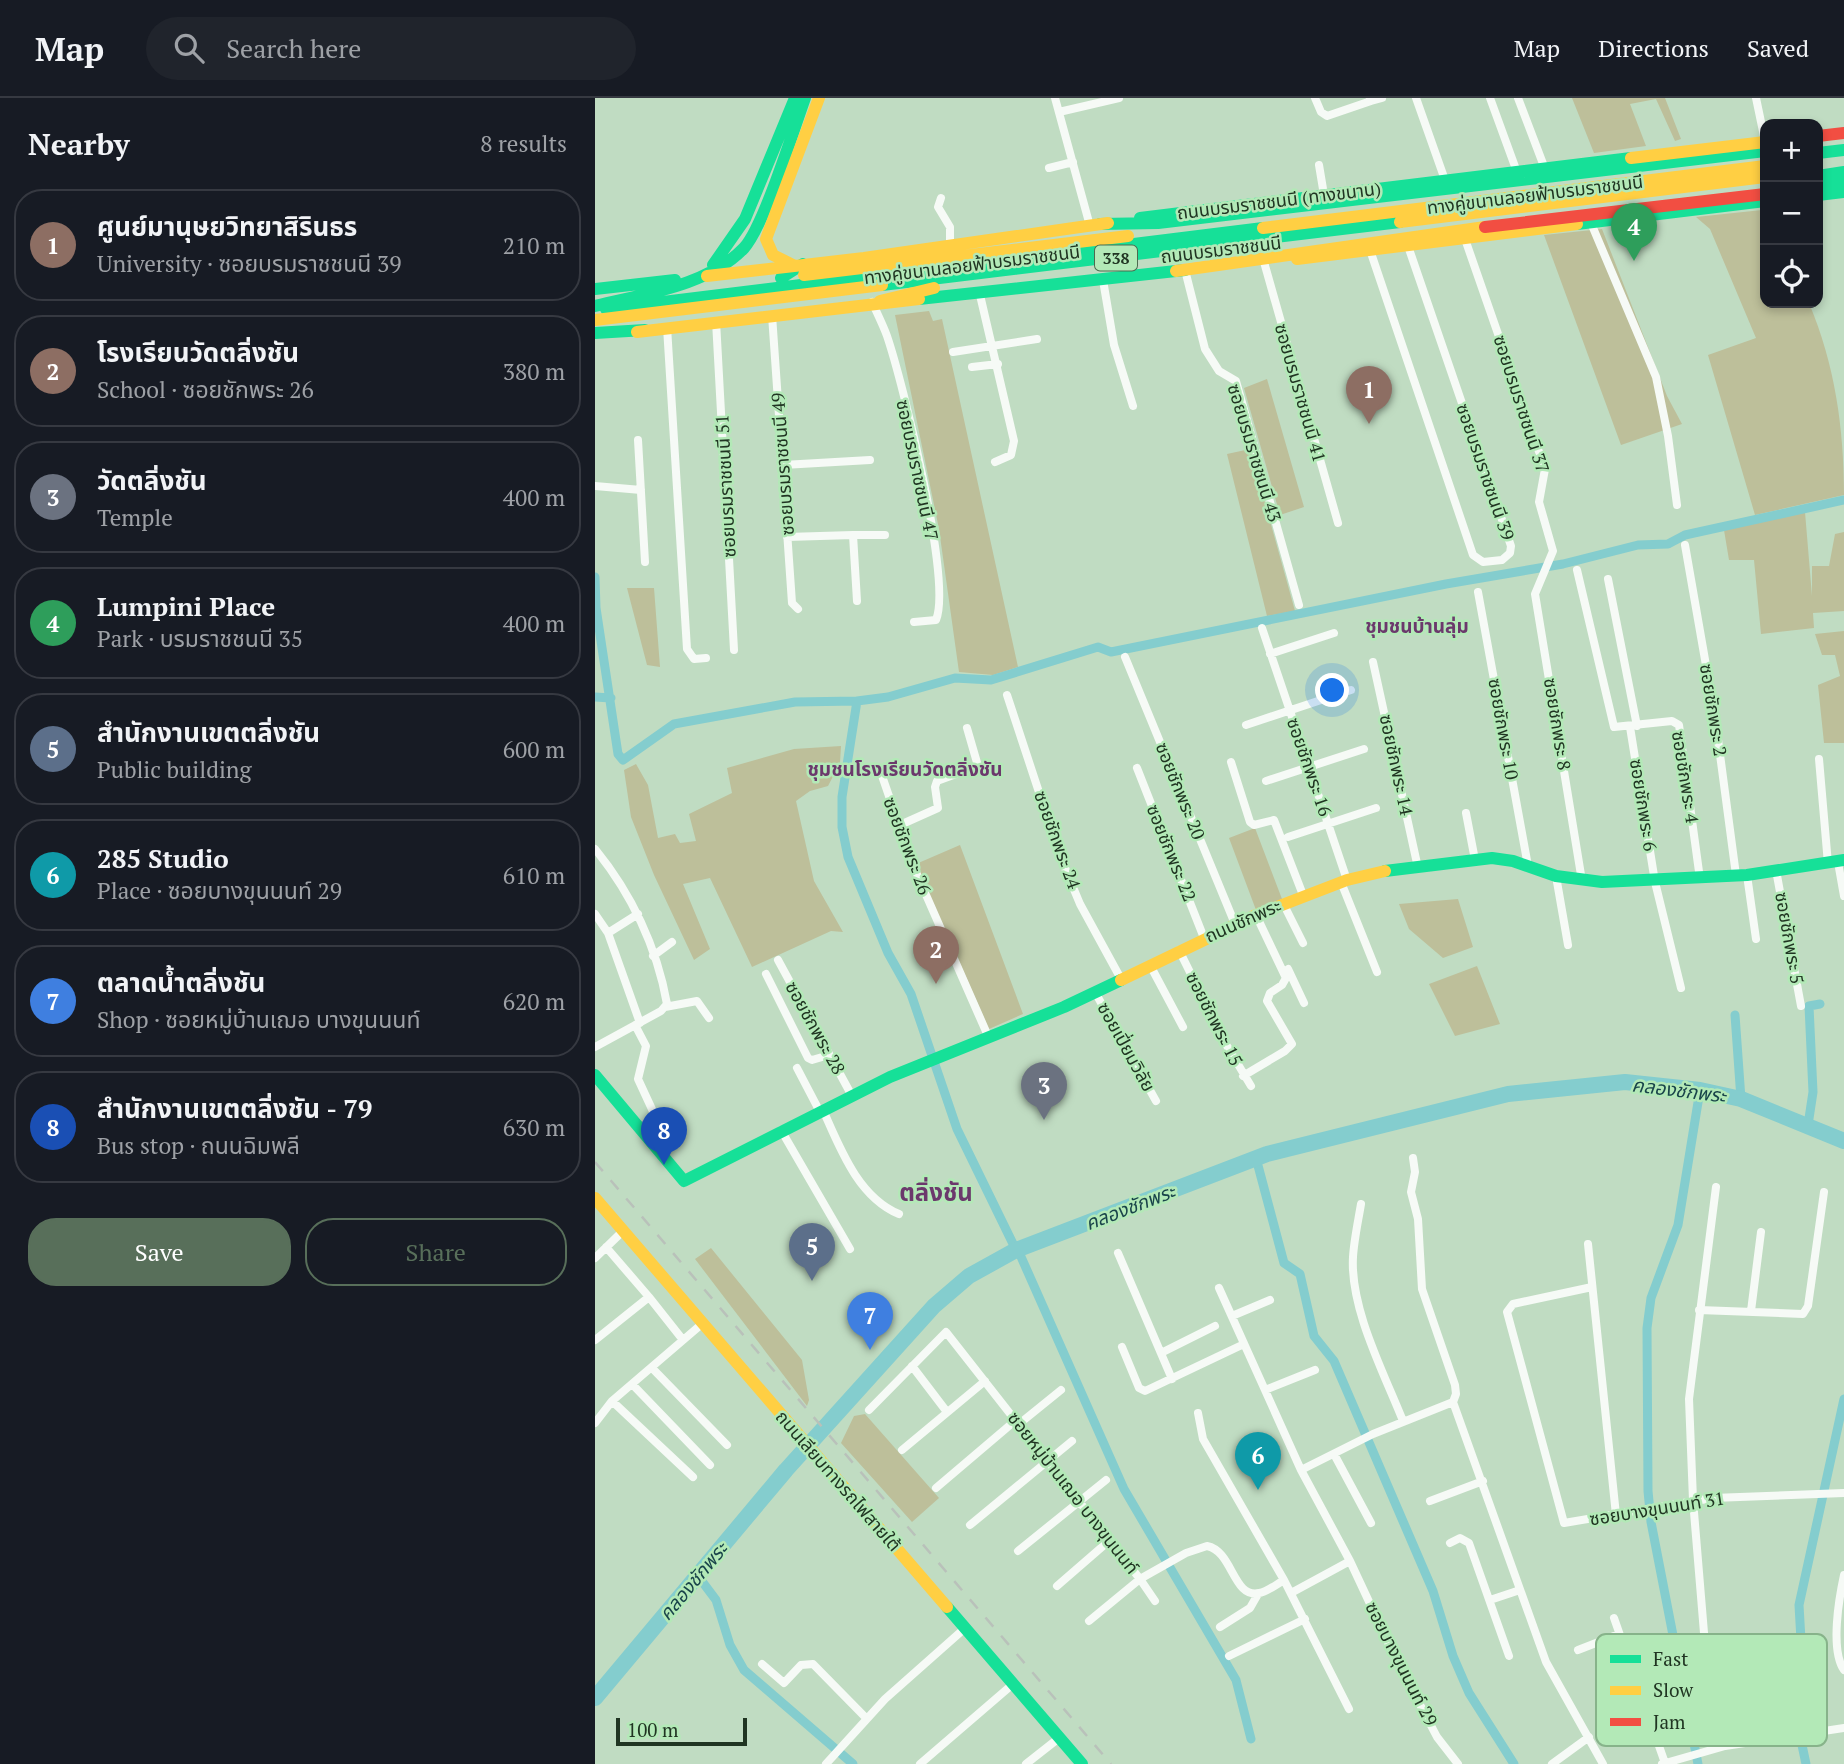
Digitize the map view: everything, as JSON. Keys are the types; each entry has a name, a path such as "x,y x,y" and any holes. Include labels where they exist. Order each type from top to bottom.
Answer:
{"main road":[{"path":"699,276 717,260 736,236 795,98"},
{"path":"595,306 682,284 721,265 745,247 762,213 805,98"},
{"path":"736,236 743,247 752,248 766,239 819,98"},
{"path":"1823,135 1844,133"},
{"name":"ถนนบรมราชชนนี (ทางขนาน)","path":"798,265 1324,195 1760,142"},
{"path":"1823,152 1844,153"},
{"path":"1095,225 1158,223 1760,153"},
{"path":"1823,158 1844,153"},
{"name":"ถนนบรมราชชนนี","path":"595,306 907,262 1760,160"},
{"name":"ทางคู่ขนานลอยฟ้าบรมราชชนนี","path":"595,320 1636,188 1760,167"},
{"path":"1823,172 1844,170"},
{"name":"ทางคู่ขนานลอยฟ้าบรมราชชนนี","path":"595,306 1636,188 1760,180"},
{"name":"ถนนบรมราชชนนี","path":"595,333 772,315 876,301 964,281 1760,181"},
{"path":"1823,186 1844,184"},
{"path":"1823,194 1844,192"},
{"path":"1180,270 1760,195"},
{"name":"338","path":"876,301 980,295 1264,262 1371,246 1408,246 1760,202"},
{"path":"766,239 773,255 798,265"},
{"path":"781,278 798,265"},
{"name":"338","path":"595,289 798,265"},
{"name":"338","path":"595,339 645,330"},
{"name":"ถนนชักพระ","path":"652,1143 684,1181 852,1096 926,1062 1095,992 1235,924 1303,895 1378,872 1501,858 1556,876 1581,881 1655,882 1741,875 1837,862"},
{"path":"595,1074 652,1143"},
{"name":"ถนนเลียบทางรถไฟสายใต้","path":"595,1198 1082,1764"}],"street":[{"path":"1055,98 1095,225"},
{"path":"1059,113 1087,102 1119,98"},
{"path":"1315,98 1321,112 1327,116 1382,98"},
{"path":"1416,98 1445,180"},
{"path":"1490,98 1517,172"},
{"path":"1518,98 1545,169"},
{"path":"1756,98 1760,119"},
{"path":"1049,168 1073,162"},
{"path":"1319,165 1324,195"},
{"path":"941,198 938,207 950,227 950,246"},
{"path":"1591,223 1655,371 1668,436 1677,505"},
{"name":"ซอยบรมราชชนนี 37","path":"1465,239 1545,469 1539,502 1553,551 1544,570"},
{"name":"ซอยบรมราชชนนี 39","path":"1371,246 1473,555 1483,562 1502,560 1510,553 1511,546 1408,246"},
{"name":"ซอยบรมราชชนนี 41","path":"1264,262 1338,523"},
{"name":"ซอยบรมราชชนนี 43","path":"1180,270 1205,349 1219,371 1236,381 1299,605"},
{"path":"1103,280 1114,345 1132,406"},
{"path":"980,295 998,363 1014,451 1006,459 995,462"},
{"name":"ซอยบรมราชชนนี 47","path":"876,301 925,488 940,586 940,609 936,620 914,622"},
{"name":"ซอยบรมราชชนนี 49","path":"772,315 792,603 798,609"},
{"name":"ซอยบรมราชชนนี 51","path":"716,321 734,650"},
{"path":"667,327 687,649 689,656 695,659 706,658"},
{"path":"953,352 1037,339"},
{"path":"972,367 998,363"},
{"path":"638,440 638,490 645,562"},
{"path":"783,465 870,460"},
{"path":"595,486 638,490"},
{"path":"853,535 857,601"},
{"path":"787,537 885,535"},
{"name":"ซอยชักพระ 2","path":"1685,545 1741,875 1756,939"},
{"name":"ซอยชักพระ 8","path":"1544,570 1535,594 1581,881"},
{"path":"1577,570 1612,723 1616,728 1633,727"},
{"name":"ซอยชักพระ 6","path":"1608,579 1655,882 1681,988"},
{"name":"ซอยชักพระ 10","path":"1478,592 1528,866"},
{"name":"ซอยชักพระ 16","path":"1262,628 1328,822 1344,881 1377,972"},
{"path":"1270,654 1334,634"},
{"name":"ซอยชักพระ 20","path":"1125,657 1235,924"},
{"name":"ซอยชักพระ 14","path":"1373,662 1418,868"},
{"path":"1247,725 1351,690"},
{"name":"ซอยชักพระ 24","path":"1007,695 1060,856 1080,904 1121,979"},
{"name":"ซอยชักพระ 4","path":"1633,727 1672,721 1679,725 1700,879"},
{"path":"900,825 938,808 935,787 937,781 978,766 967,728"},
{"path":"1266,781 1364,748"},
{"path":"1819,759 1844,896"},
{"path":"1231,762 1251,822 1254,825 1274,820 1303,895"},
{"name":"ซอยชักพระ 22","path":"1137,768 1204,938"},
{"name":"ซอยชักพระ 26","path":"880,770 912,863 988,1036"},
{"path":"1288,837 1375,808"},
{"path":"1466,813 1475,860"},
{"path":"595,849 621,881 638,914 666,997 663,1009"},
{"name":"ซอยชักพระ 5","path":"1776,870 1801,1006"},
{"path":"1556,876 1568,945"},
{"path":"1283,903 1303,943"},
{"path":"595,914 608,933 646,1046 638,1079 663,1133 652,1143"},
{"path":"608,933 638,914"},
{"path":"1258,914 1304,1003"},
{"path":"1244,1076 1292,1044 1268,1001 1270,993 1282,985 1286,978 1258,914"},
{"path":"653,956 673,942"},
{"name":"ซอยชักพระ 15","path":"1179,950 1251,1086"},
{"name":"ซอยชักพระ 28","path":"778,960 852,1096"},
{"path":"1150,965 1183,1027"},
{"path":"766,974 808,1058 812,1060 829,1055"},
{"name":"ซอยเปี่ยมวิลัย","path":"1095,992 1156,1101"},
{"path":"595,1047 663,1009 697,1001 709,1017"},
{"path":"797,1068 844,1157 865,1188 879,1203 899,1214"},
{"path":"781,1130 850,1249"},
{"path":"1413,1158 1415,1172 1411,1192 1418,1219 1422,1289 1455,1385 1453,1402 1546,1662 1603,1764"},
{"path":"1704,1634 1693,1500 1689,1399 1716,1187"},
{"path":"1699,1310 1800,1315 1806,1311 1824,1192"},
{"path":"1361,1204 1353,1258 1354,1281 1359,1306 1403,1421"},
{"path":"595,1258 624,1230"},
{"path":"1751,1311 1761,1232"},
{"path":"1588,1244 1616,1515"},
{"path":"606,1247 683,1340"},
{"path":"1118,1254 1172,1378"},
{"name":"ซอยบางขุนนนท์ 31","path":"1592,1287 1513,1304 1507,1312 1562,1521 1569,1524 1693,1500 1844,1493"},
{"name":"ซอยบางขุนนนท์ 29","path":"1219,1288 1301,1470 1350,1561 1405,1678 1437,1738 1458,1764"},
{"path":"595,1340 649,1297"},
{"path":"1232,1316 1270,1300"},
{"path":"595,1423 612,1401 704,1325"},
{"path":"1161,1353 1215,1326"},
{"name":"ซอยหมู่บ้านเฌอ บางขุนนนท์","path":"912,1367 946,1332 1140,1579 1186,1553 1207,1546 1222,1553 1242,1589 1258,1594"},
{"path":"1122,1347 1142,1390 1150,1391 1244,1344"},
{"path":"869,1410 912,1367 947,1412"},
{"path":"652,1368 727,1445"},
{"path":"1265,1390 1315,1370"},
{"path":"902,1450 985,1381"},
{"path":"632,1384 710,1465"},
{"path":"936,1488 1061,1390"},
{"path":"612,1401 693,1477"},
{"path":"1301,1470 1373,1434 1453,1402"},
{"path":"1198,1413 1203,1439 1285,1580 1349,1709"},
{"path":"970,1525 1072,1441"},
{"path":"1334,1454 1371,1523"},
{"path":"1018,1551 1106,1480"},
{"path":"1430,1501 1483,1481"},
{"path":"1450,1543 1460,1538 1467,1540 1509,1656"},
{"path":"1057,1586 1110,1540"},
{"path":"1291,1593 1350,1561"},
{"path":"1844,1575 1838,1657 1844,1670"},
{"path":"1089,1621 1140,1579 1155,1601"},
{"path":"1220,1627 1250,1608 1258,1594 1285,1580"},
{"path":"1490,1601 1520,1590"},
{"path":"1614,1618 1619,1634"},
{"path":"1229,1656 1305,1619"},
{"path":"827,1764 927,1658 964,1629"},
{"path":"1578,1650 1596,1643"},
{"path":"762,1664 784,1682 801,1665 813,1664 867,1719"},
{"path":"920,1764 1013,1684"},
{"path":"1552,1764 1589,1737"},
{"path":"1025,1764 1059,1738"},
{"path":"1657,1746 1663,1763 1725,1746"}],"green space":[{"path":"1572,98 1665,98 1681,139 1675,141 1656,99 1630,104 1646,146 1594,153"},
{"path":"1760,210 1760,308 1811,308 1825,350 1836,397 1844,495 1755,515 1708,355 1756,338 1710,229 1696,217"},
{"path":"1602,229 1667,396 1682,424 1621,445 1544,235"},
{"path":"929,311 933,321 942,319 1018,667 993,675 959,672 939,529 895,315"},
{"path":"1267,379 1304,507 1280,515 1244,388"},
{"path":"1250,449 1295,611 1267,616 1227,454"},
{"path":"1805,512 1812,596 1812,566 1829,566 1835,534 1844,532 1844,611 1813,613 1814,628 1761,634 1754,560 1729,560 1724,530"},
{"path":"627,588 654,588 660,667 647,665"},
{"path":"1844,631 1844,743 1824,743 1818,685 1840,676 1835,655 1822,655 1815,634"},
{"path":"841,746 840,763 828,786 810,791 796,801 814,881 843,932 831,931 752,967 710,878 683,884 710,949 694,960 654,875 631,817 624,770 636,764 648,785 658,838 675,834 680,843 696,841 689,814 732,793 727,768 794,749"},
{"path":"1255,828 1282,899 1256,910 1229,838"},
{"path":"960,845 1023,1014 989,1029 916,864"},
{"path":"1458,899 1473,947 1443,958 1409,929 1399,904"},
{"path":"1477,966 1500,1024 1455,1036 1429,984"},
{"path":"711,1248 802,1360 809,1400 807,1406 695,1259"},
{"path":"865,1414 939,1498 912,1522 841,1443 854,1416"}],"waterway":[{"path":"857,701 888,697 955,678 991,680 1098,647 1111,652 1446,584 1563,564 1638,545 1668,544 1685,535 1844,500"},
{"path":"595,577 596,608 618,754 623,760 674,724 795,702 857,701 842,797 842,827 848,857 888,953 911,994 957,1129 1016,1250"},
{"path":"595,697 611,698"},
{"path":"1808,1125 1813,1092 1809,1006 1820,1004"},
{"path":"1735,1015 1741,1099"},
{"name":"คลองชักพระ","path":"595,1698 786,1470 934,1306 969,1276 1016,1250 1267,1154 1508,1094 1625,1082 1700,1090 1741,1099 1844,1141"},
{"path":"1673,1634 1651,1522 1648,1491 1647,1328 1651,1298 1678,1225 1700,1090"},
{"path":"1256,1158 1284,1263 1300,1274 1314,1336 1334,1361 1433,1591 1453,1656 1469,1693 1514,1764"},
{"path":"1018,1250 1124,1489 1236,1680 1251,1739"},
{"path":"1801,1634 1799,1605 1844,1399"},
{"path":"698,1576 716,1600 730,1645 744,1670 853,1764"},
{"path":"1695,1746 1698,1764"},
{"path":"1802,1746 1806,1764"}],"railway":[{"path":"595,1162 1111,1764"}],"traffic: fast":[{"path":"713,265 745,219 795,98"},
{"path":"595,306 694,280 729,261 744,248 769,200 805,98"},
{"path":"1823,152 1844,150"},
{"path":"1100,224 1158,223 1760,152"},
{"path":"1140,218 1631,158"},
{"path":"1823,175 1844,172"},
{"path":"1823,186 1844,184"},
{"path":"1823,194 1844,192"},
{"path":"1577,224 1760,202"},
{"path":"882,285 1400,222"},
{"path":"606,309 1263,228"},
{"path":"781,278 803,264"},
{"path":"919,299 1185,270"},
{"path":"595,289 675,280"},
{"path":"595,333 645,330"},
{"path":"1385,871 1492,858 1513,861 1556,876 1602,882 1747,875 1844,860"},
{"path":"595,1075 684,1181 890,1077 1064,1007 1121,980"},
{"path":"947,1607 1082,1764"}],"traffic: slow":[{"path":"793,265 773,255 766,239 819,98"},
{"path":"1631,158 1760,143"},
{"path":"1263,228 1760,167"},
{"path":"1400,222 1760,178"},
{"path":"707,276 864,258 1108,223"},
{"path":"1297,259 1577,224"},
{"path":"1176,271 1485,227"},
{"path":"804,275 1128,236"},
{"path":"595,320 882,285"},
{"path":"880,301 934,288"},
{"path":"637,332 919,299"},
{"path":"1121,980 1256,915 1347,880 1385,871"},
{"path":"595,1198 947,1607"}],"traffic: jam":[{"path":"1823,135 1844,133"},
{"path":"1485,227 1760,195"}],"place":[{"name":"Lumpini Place","path":"1634,261"},
{"name":"ศูนย์มานุษยวิทยาสิรินธร","path":"1369,424"},
{"name":"โรงเรียนวัดตลิ่งชัน","path":"936,984"},
{"name":"วัดตลิ่งชัน","path":"1044,1120"},
{"name":"สำนักงานเขตตลิ่งชัน - 79","path":"664,1165"},
{"name":"สำนักงานเขตตลิ่งชัน","path":"812,1281"},
{"name":"ตลาดน้ำตลิ่งชัน","path":"870,1350"},
{"name":"285 Studio","path":"1258,1490"}],"district":[{"name":"ชุมชนบ้านลุ่ม","path":"1417,626"},
{"name":"ชุมชนโรงเรียนวัดตลิ่งชัน","path":"905,769"},
{"name":"ตลิ่งชัน","path":"936,1193"}]}
